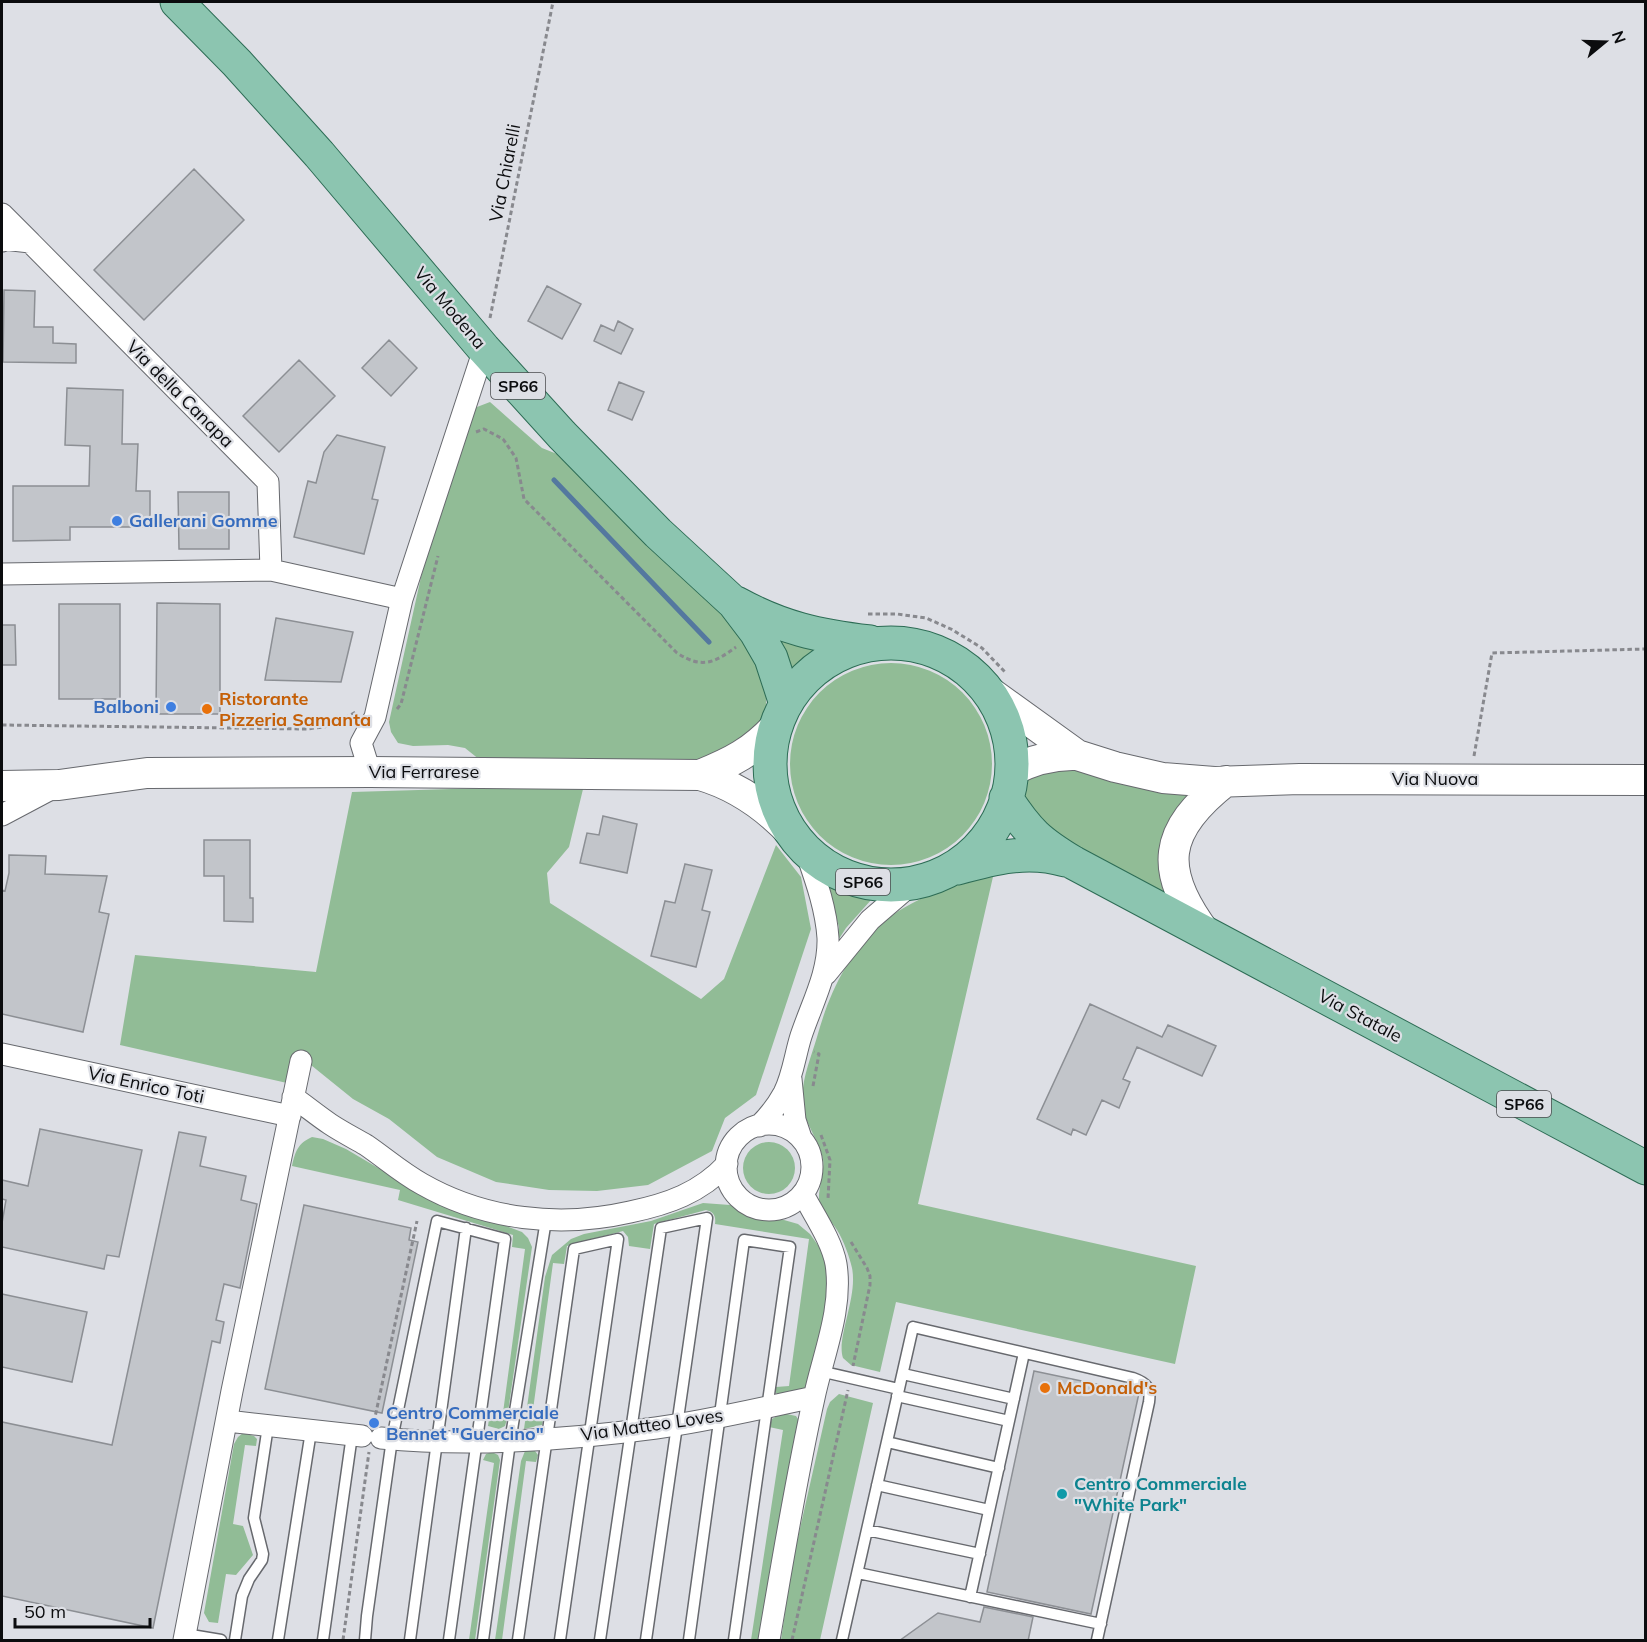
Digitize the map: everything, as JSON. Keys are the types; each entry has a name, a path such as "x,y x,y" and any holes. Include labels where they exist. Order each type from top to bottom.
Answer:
{"main road":[{"name":"Via Modena","path":"177,2 237,63 319,154 484,349 562,435 617,492 734,603 756,632 771,658 781,715"},
{"name":"Via Modena","path":"734,603 802,631 828,637 923,648 943,655 995,681 1001,715 1008,734 1009,785 999,817 978,848 959,864 947,871 913,883 888,885 867,882 847,877 819,861 799,842 779,810 771,781 772,744 781,715 802,682 830,660 860,647 879,644"},
{"name":"Via Nuova","path":"995,681 1077,755"},
{"name":"Via Ferrarese","path":"700,775 733,762 748,753 781,715"},
{"name":"Via Nuova","path":"1009,785 1025,764 1060,754 1077,755 1150,776 1195,781 1646,780"},
{"name":"Via Ferrarese","path":"2,767 122,766 147,773"},
{"name":"Via Ferrarese","path":"2,786 60,785 147,773 370,772 700,775 717,780 750,796 765,807 799,842"},
{"path":"1206,934 1190,913 1177,887 1173,862 1174,849 1183,827 1198,805 1226,781"},
{"name":"Via Statale","path":"1009,785 1026,828 1051,849 1074,863 1646,1168"},
{"name":"Via Statale","path":"947,871 1020,854 1040,855 1074,863"}],"street":[{"name":"Via della Canapa","path":"2,214 268,482 271,570"},
{"path":"2,241 4,239 30,242"},
{"path":"370,772 361,743 375,713 402,598 484,349"},
{"path":"2,574 271,570 402,598"},
{"path":"2,815 60,785"},
{"path":"744,1202 734,1191 728,1179 726,1164 729,1154 740,1136 759,1126 777,1105 791,1075 801,1036 824,976 828,938 825,917 820,893 799,842"},
{"path":"824,976 870,920 913,883"},
{"name":"Via Enrico Toti","path":"2,1054 290,1116"},
{"path":"184,1637 301,1061"},
{"path":"782,1209 794,1203 803,1194 809,1184 812,1166 808,1148 801,1138 795,1120 791,1075"},
{"path":"290,1116 306,1126 331,1125"},
{"path":"290,1116 331,1125 423,1184 458,1201 494,1212 546,1220 616,1216 678,1198 705,1185 726,1164"},
{"path":"759,1126 781,1126 801,1138"},
{"path":"770,1641 788,1527 814,1397 837,1302 836,1265 832,1246 803,1194"},
{"path":"678,1198 731,1197 762,1209 782,1209 797,1215 823,1233"},
{"name":"Via Matteo Loves","path":"227,1421 372,1437 510,1442 677,1425 814,1397"}],"lane":[{"path":"600,1641 661,1228 707,1218 646,1641"},
{"path":"483,1641 510,1442 546,1220"},
{"path":"323,1641 372,1437 437,1221 505,1239 449,1641"},
{"path":"410,1641 466,1228"},
{"path":"518,1641 574,1249 618,1239 561,1641"},
{"path":"689,1641 744,1240 790,1246 734,1641"},
{"path":"842,1641 913,1327 1134,1378 1146,1384 1149,1389 1149,1402 1097,1641"},
{"path":"970,1598 1024,1353"},
{"path":"820,1371 1009,1421"},
{"path":"903,1374 1014,1399"},
{"path":"235,1641 242,1596 263,1554 254,1518 268,1426"},
{"path":"278,1641 311,1431"},
{"path":"365,1641 372,1437"},
{"path":"887,1442 999,1468"},
{"path":"878,1485 989,1510"},
{"path":"867,1530 980,1554"},
{"path":"858,1573 1101,1624"},
{"path":"184,1637 221,1641"}],"path":[{"name":"Via Chiarelli","path":"484,349 553,2"},
{"path":"469,436 484,429 503,439 516,458 524,499 677,653 688,660 700,663 712,662 756,632"},
{"path":"2,725 307,729 331,726 398,709 440,548"},
{"path":"864,614 926,618 951,629 982,648 995,681"},
{"path":"1473,765 1492,653 1646,649"},
{"path":"343,1641 372,1437 417,1221"}],"green space":[{"path":"490,402 542,448 567,458 738,631 767,680 766,706 756,731 718,756 696,760 485,764 465,748 448,745 413,746 398,743 391,732 389,722 421,577 444,493 471,415 477,407"},
{"path":"772,631 821,646 789,672"},
{"path":"881,663 901,663 920,667 939,675 969,700 980,716 988,735 992,764 988,793 980,812 955,842 939,853 920,861 901,865 881,865 862,861 843,853 813,828 802,812 794,793 790,774 790,754 794,735 802,716 827,686 843,675 862,667"},
{"path":"1064,767 1193,796 1172,898 1043,830 1022,796 1023,787 1029,777"},
{"path":"584,785 569,847 547,873 550,903 701,999 724,979 776,845 801,877 811,929 756,1095 725,1118 712,1151 648,1185 597,1191 549,1190 496,1182 437,1157 389,1119 353,1099 301,1057 287,1083 120,1045 135,955 316,972 352,792"},
{"path":"995,868 918,1204 1196,1266 1175,1364 896,1302 880,1372 851,1365 843,1358 842,1340 852,1291 852,1268 842,1239 819,1200 823,1159 806,1119 802,1096 809,1062 827,1006 841,976 869,936 892,916 919,900"},
{"path":"827,886 847,895 871,900 846,928 837,942 839,927"},
{"path":"312,1137 346,1149 424,1195 522,1232 528,1238 532,1247 505,1426 499,1429 488,1426 489,1419 502,1420 525,1249 512,1247 513,1235 398,1200 400,1190 292,1166 298,1148"},
{"path":"769,1142 779,1144 787,1150 793,1158 795,1168 793,1178 787,1186 779,1192 769,1194 759,1192 751,1186 745,1178 743,1168 745,1158 751,1150 759,1144"},
{"path":"703,1203 730,1205 761,1218 798,1224 810,1234 820,1248 826,1263 829,1296 807,1391 782,1396 776,1393 776,1387 789,1386 809,1239 715,1224 714,1215 706,1210 654,1224 650,1249 629,1246 628,1237 623,1231 567,1246 564,1264 553,1263 532,1417 543,1420 542,1425 524,1429 545,1277 552,1255 571,1239 584,1234 651,1221"},
{"path":"839,1394 873,1403 820,1640 781,1640 792,1564 827,1409 830,1402"},
{"path":"782,1413 796,1416 800,1422 771,1563 759,1640 751,1640 783,1430 769,1427 772,1419"},
{"path":"243,1433 257,1439 256,1446 245,1445 233,1524 243,1526 253,1555 236,1575 226,1574 218,1623 209,1622 204,1613 234,1444"},
{"path":"525,1451 535,1451 538,1455 536,1462 526,1461 502,1640 495,1640 521,1461"},
{"path":"492,1452 498,1455 500,1460 475,1640 469,1640 494,1463 483,1460 486,1454"}],"building":[{"path":"194,169 244,220 144,320 94,270"},
{"path":"547,286 581,304 562,339 528,321"},
{"path":"4,290 35,291 34,327 53,327 53,343 76,344 76,363 3,362"},
{"path":"618,321 633,329 621,354 594,341 601,325 614,331"},
{"path":"389,340 417,368 391,396 362,368"},
{"path":"299,360 335,396 279,452 243,416"},
{"path":"619,382 644,392 632,420 608,410"},
{"path":"67,388 123,390 122,444 138,444 136,491 150,491 150,527 70,527 70,540 13,541 13,486 89,486 90,446 65,445"},
{"path":"337,435 385,447 372,499 378,500 364,554 294,537 308,481 316,483 324,452"},
{"path":"178,492 229,492 229,549 179,549"},
{"path":"157,603 220,604 220,714 156,714"},
{"path":"59,604 120,604 120,699 59,699"},
{"path":"276,618 353,632 341,682 265,680"},
{"path":"2,625 15,625 16,665 2,665"},
{"path":"603,816 637,824 627,873 580,863 587,833 599,835"},
{"path":"204,840 250,840 250,898 253,898 253,922 224,921 224,876 204,876"},
{"path":"9,855 46,856 45,874 107,876 99,912 109,914 83,1032 2,1014 2,890 5,891 9,873"},
{"path":"685,864 712,870 702,910 710,912 696,967 651,956 665,901 675,903"},
{"path":"1090,1004 1162,1037 1168,1025 1216,1046 1202,1076 1137,1047 1123,1079 1130,1082 1119,1108 1102,1100 1086,1135 1073,1129 1071,1135 1037,1119"},
{"path":"40,1129 142,1150 119,1257 107,1255 104,1269 2,1247 2,1223 6,1200 2,1199 2,1180 28,1186"},
{"path":"179,1132 206,1137 200,1166 246,1176 241,1200 257,1204 240,1288 224,1284 216,1320 224,1322 220,1343 212,1341 153,1628 2,1596 2,1422 112,1445"},
{"name":"Centro Commerciale Bennet \"Guercino\"","path":"304,1205 411,1228 409,1240 418,1242 382,1413 265,1389"},
{"path":"2,1294 87,1312 72,1382 2,1367"},
{"name":"Centro Commerciale \"White Park\"","path":"1034,1371 1139,1393 1091,1614 987,1592"},
{"path":"984,1607 1033,1617 1028,1641 899,1641 938,1613 980,1622"}],"waterway":[{"path":"554,480 709,642"}],"place":[{"name":"Gallerani Gomme","path":"117,521"},
{"name":"Balboni","path":"171,707"},
{"name":"Ristorante Pizzeria Samanta","path":"207,709"},
{"name":"McDonald's","path":"1045,1388"},
{"name":"Centro Commerciale Bennet \"Guercino\"","path":"374,1423"},
{"name":"Centro Commerciale \"White Park\"","path":"1062,1494"}]}
